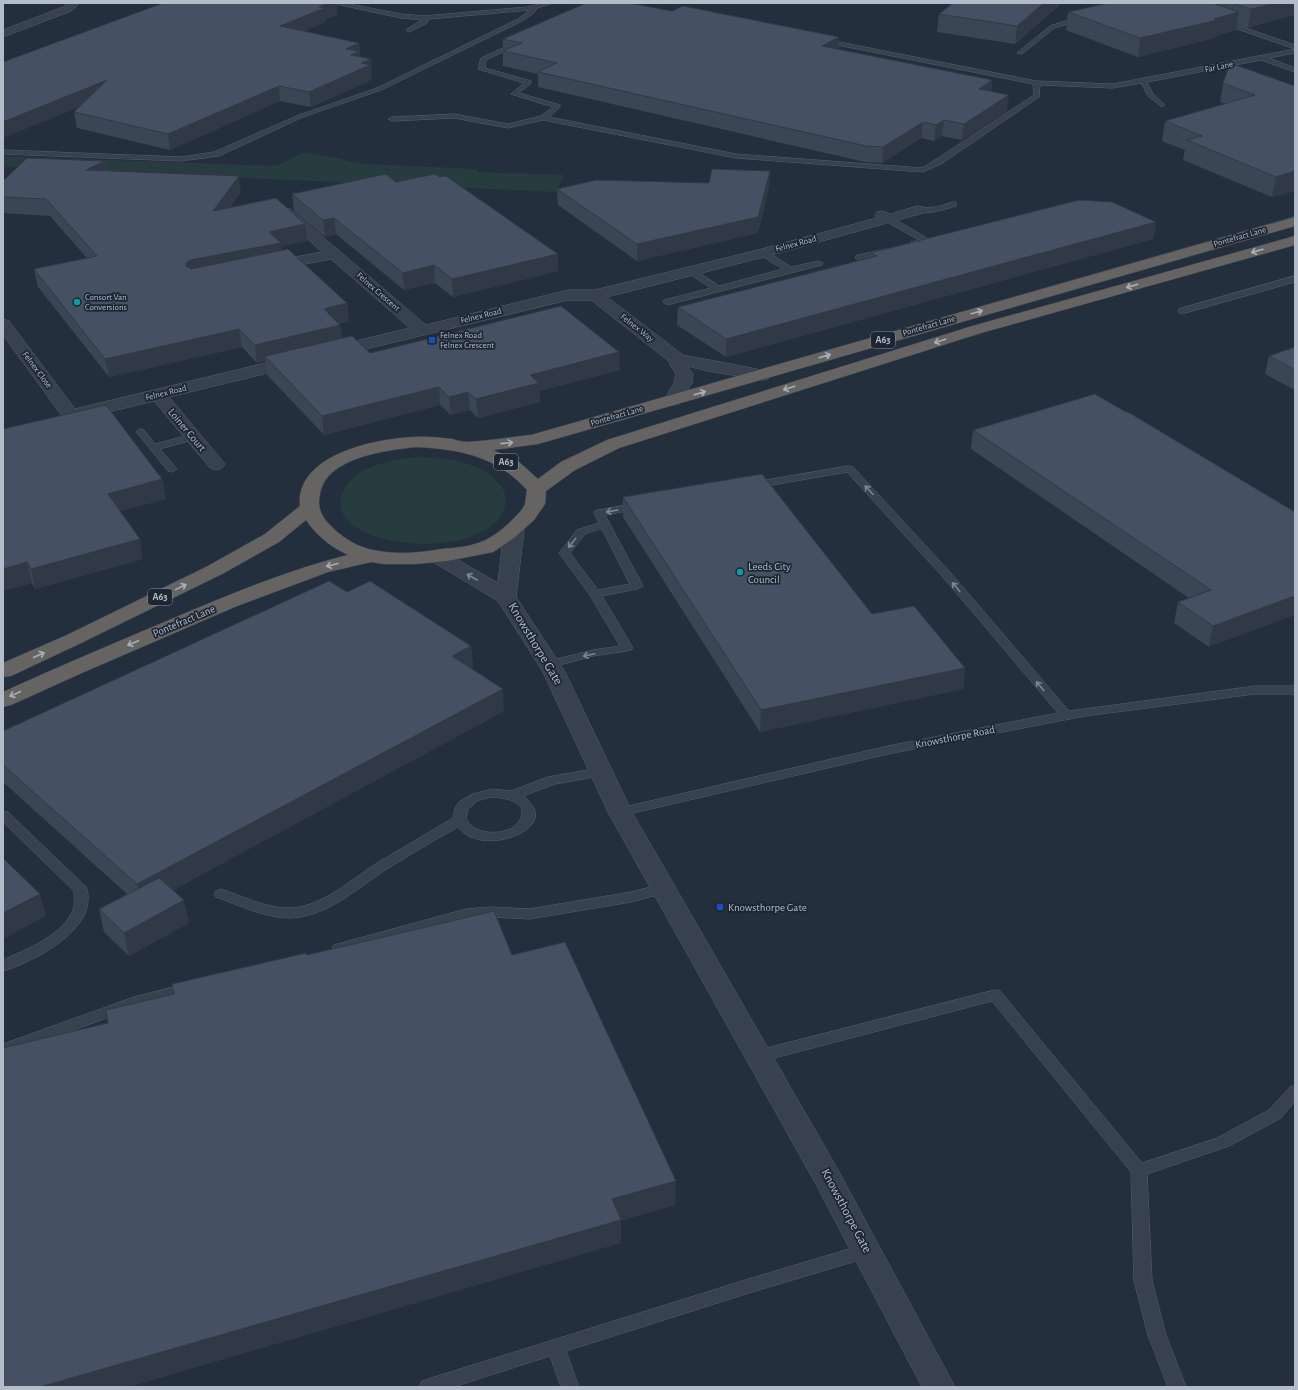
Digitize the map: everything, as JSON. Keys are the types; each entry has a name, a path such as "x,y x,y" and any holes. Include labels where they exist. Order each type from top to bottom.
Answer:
{"highway":[{"name":"Pontefract Lane","path":"468,447 532,440 1295,222"},
{"name":"Pontefract Lane","path":"537,489 568,466 613,444 975,330 1295,240"},
{"name":"A63","path":"3,671 74,639 215,570 272,538 309,508 309,495 314,480 332,464 359,452 387,445 417,442 444,442 468,447 492,455 511,465 526,476 537,489"},
{"path":"309,508 318,525 342,544 370,556 405,559 437,556 487,547 514,530 535,505 537,489"},
{"name":"Pontefract Lane","path":"3,700 76,666 230,602 321,568 370,556"}],"street":[{"path":"3,34 67,9 74,3"},
{"name":"Felnex Road","path":"64,418 568,295 595,295 763,253 885,217 918,210"},
{"name":"Felnex Crescent","path":"285,212 422,330"},
{"path":"290,262 334,254"},
{"name":"Felnex Way","path":"595,295 678,360 762,375"},
{"name":"Felnex Close","path":"3,324 64,418"},
{"path":"673,400 683,384 685,374 678,365 678,360"},
{"name":"Loiner Court","path":"158,395 216,464"},
{"name":"Knowsthorpe Gate","path":"506,597 514,530"},
{"name":"Knowsthorpe Gate","path":"437,556 506,597 549,664 620,812 828,1178 939,1387"}],"lane":[{"path":"335,3 412,17 426,18 534,8 550,3"},
{"path":"371,10 382,5"},
{"path":"3,152 181,159 216,154 301,116 379,90 506,22 527,16 534,8"},
{"path":"480,13 506,22"},
{"path":"1020,53 1056,25 1092,16"},
{"path":"409,30 425,22 426,18"},
{"path":"1217,21 1295,47"},
{"path":"524,40 483,58 481,69 529,82 514,94 558,106 543,118"},
{"name":"Far Lane","path":"817,40 1036,83 1113,86 1295,51"},
{"path":"1262,58 1295,70"},
{"path":"1143,80 1150,95 1162,105"},
{"path":"392,119 454,116 508,126 543,118 736,156 923,170 938,162 1037,96 1036,83"},
{"path":"918,210 938,208 953,204"},
{"path":"859,258 926,240 885,217"},
{"path":"763,253 790,270"},
{"path":"667,302 819,263"},
{"path":"691,271 718,289"},
{"path":"1182,311 1295,279"},
{"path":"141,432 172,469"},
{"path":"153,448 193,437"},
{"path":"741,488 849,469 946,574 1066,715"},
{"path":"595,594 637,586 599,513 649,504"},
{"path":"549,664 593,653 627,648 595,594 564,553 581,532 605,525"},
{"name":"Knowsthorpe Road","path":"620,812 888,750 1066,715 1256,690 1295,690"},
{"path":"514,795 552,780 601,772"},
{"path":"504,793 514,795 523,800 528,807 530,814 528,821 522,828 514,833 498,837 481,836 464,827 460,820 460,813 463,806 480,795 504,793"},
{"path":"3,815 82,890 82,906 75,921 44,947 3,966"},
{"path":"222,894 270,911 290,913 312,908 348,890 379,869 460,820"},
{"path":"329,951 466,914 491,912 529,914 631,897 663,888"},
{"path":"3,1050 139,1001 200,985"},
{"path":"759,1056 995,995 1139,1170 1143,1281 1157,1335 1178,1387"},
{"path":"1139,1170 1223,1142 1275,1114 1295,1091"},
{"path":"428,1387 867,1251"},
{"path":"556,1347 570,1387"}],"green space":[{"path":"305,152 365,164 477,169 477,172 564,175 556,192 3,167 3,156 277,166"},
{"path":"418,457 463,462 488,473 503,489 506,499 504,509 489,527 466,538 437,543 406,543 378,537 355,526 342,512 342,494 355,476 364,470 385,462"}],"building":[{"path":"163,3 329,3 319,7 325,8 280,26 359,43 346,49 359,51 351,55 371,59 361,63 370,65 309,92 279,86 168,134 74,112 107,80 3,122 3,62"},
{"path":"586,3 629,3 672,11 683,6 839,37 822,46 992,80 979,89 1009,95 964,124 944,120 936,125 923,122 883,147 866,146 538,72 557,63 503,51 522,43 503,39"},
{"path":"953,3 1044,3 1017,26 939,14"},
{"path":"1108,3 1212,3 1239,12 1214,19 1218,20 1140,38 1068,12"},
{"path":"1231,3 1277,3 1251,9"},
{"path":"1230,63 1295,86 1295,171 1276,177 1187,140 1202,136 1165,121 1255,95 1223,83"},
{"path":"27,158 105,161 86,170 239,176 213,211 276,198 305,224 269,232 281,243 190,260 186,263 186,266 191,269 288,249 347,303 324,309 340,325 255,345 239,329 105,359 34,269 97,256 46,199 3,197 3,181"},
{"path":"712,169 770,171 758,217 637,244 557,189 596,180 709,183"},
{"path":"386,174 396,182 435,174 440,177 446,176 558,254 452,279 434,265 403,273 334,218 323,220 292,194"},
{"path":"1079,200 1112,202 1156,222 726,339 678,307 877,256 870,253"},
{"path":"561,306 619,352 530,375 539,383 476,399 468,392 449,397 439,387 322,416 265,356 352,336 370,353"},
{"path":"1295,347 1295,370 1269,356"},
{"path":"1095,394 1128,412 1295,512 1295,596 1213,626 1178,602 1211,590 973,430"},
{"path":"106,405 162,479 108,494 140,539 31,569 27,562 3,569 3,429"},
{"name":"Leeds City Council","path":"762,474 872,614 914,606 965,668 761,710 623,497"},
{"path":"329,581 347,592 370,581 471,646 452,656 503,689 137,884 3,765 3,731"},
{"path":"3,858 40,894 3,913"},
{"path":"159,878 184,900 124,933 99,909"},
{"path":"494,911 512,955 565,942 676,1181 612,1199 621,1220 40,1387 3,1387 3,1048 108,1023 106,1010 174,994 172,984 306,953 307,955"}],"place":[{"name":"Consort Van Conversions","path":"77,302"},
{"name":"Felnex Road Felnex Crescent","path":"432,340"},
{"name":"Leeds City Council","path":"740,572"},
{"name":"Knowsthorpe Gate","path":"720,907"}]}
